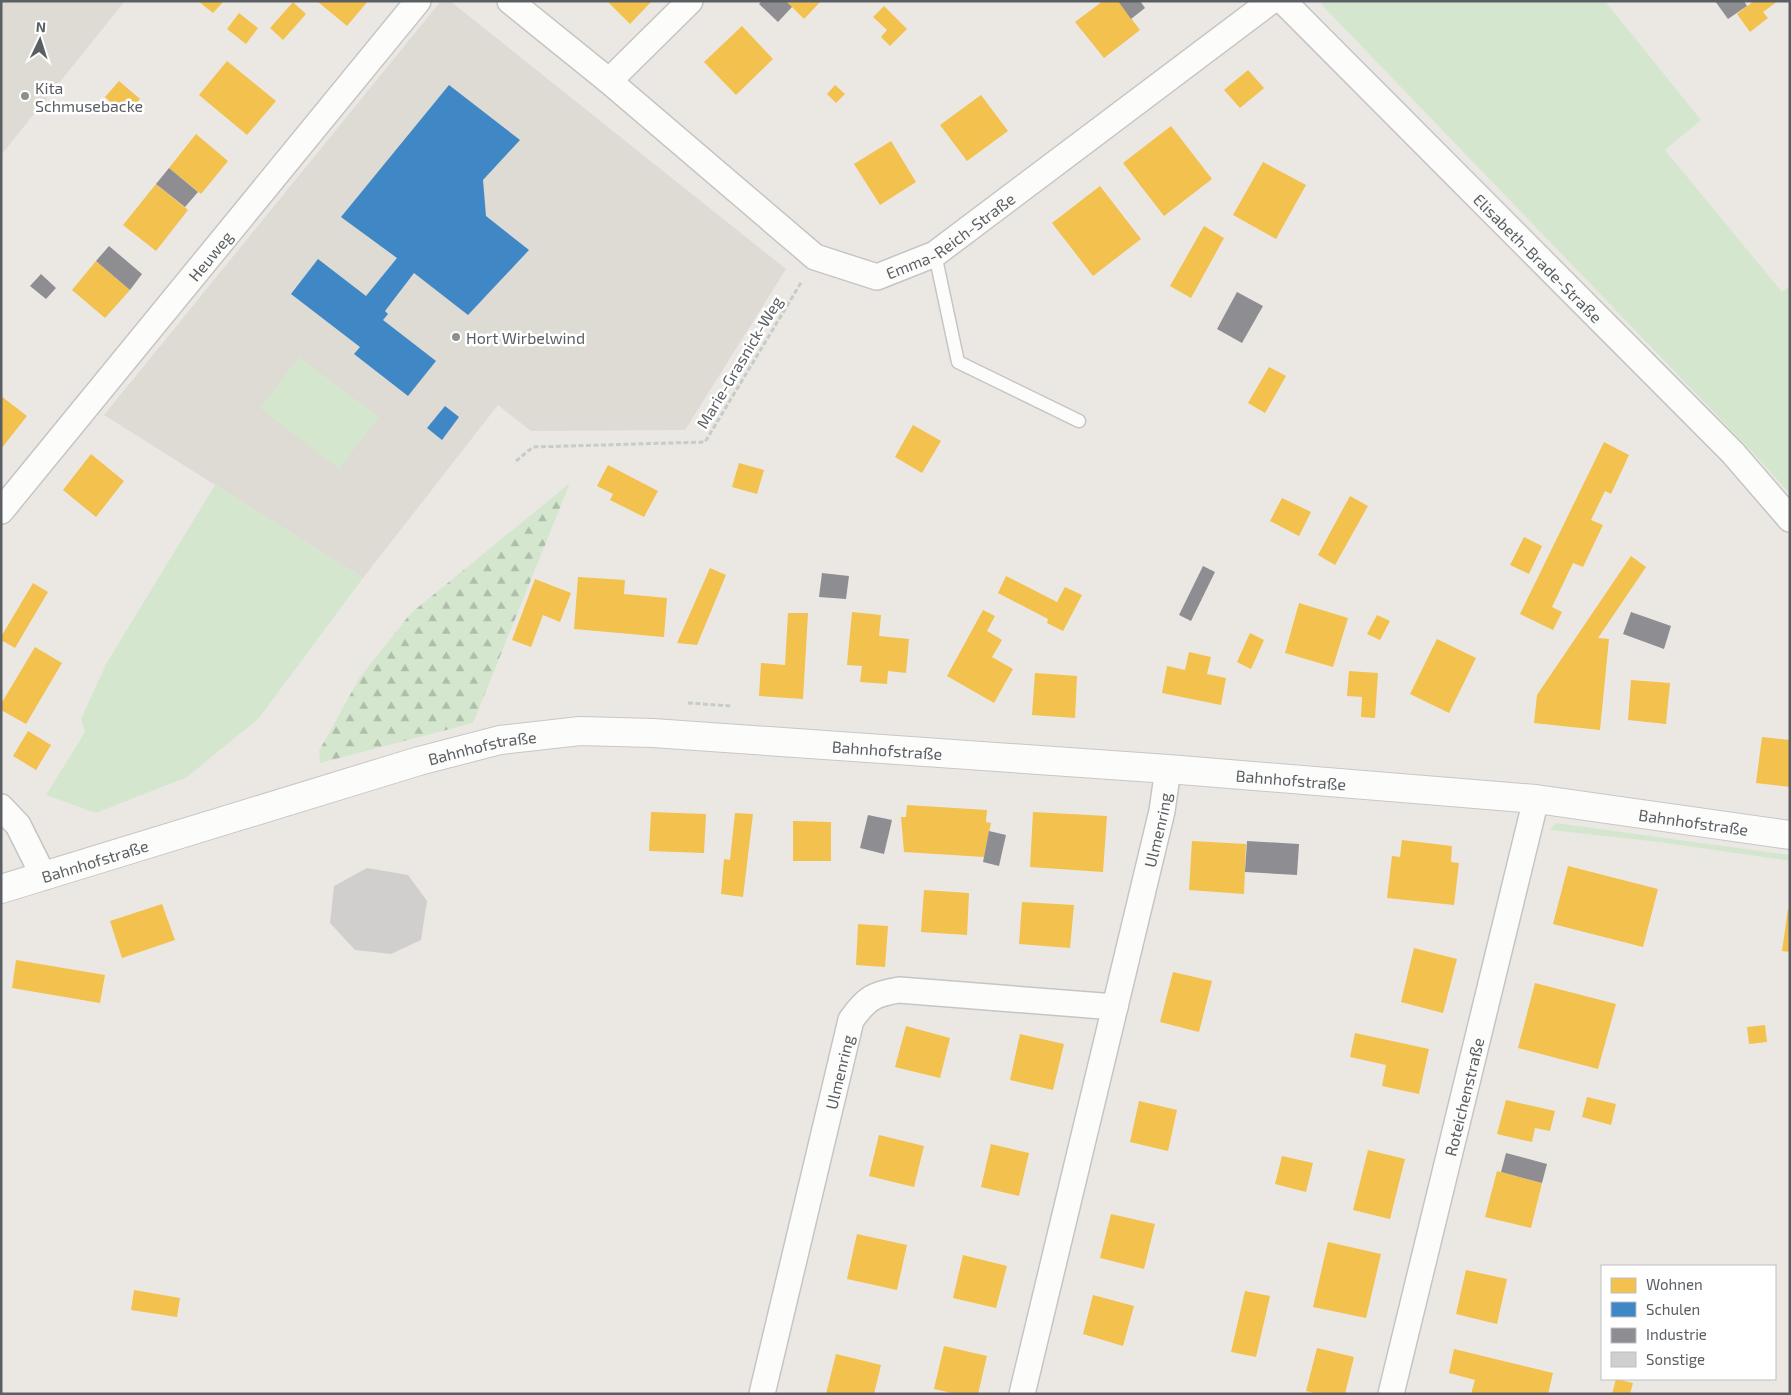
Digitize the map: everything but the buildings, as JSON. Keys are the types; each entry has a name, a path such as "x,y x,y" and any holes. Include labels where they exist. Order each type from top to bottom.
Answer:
{"street":[{"name":"Heuweg","path":"1,511 418,1"},
{"name":"Emma-Reich-Straße","path":"510,1 609,81 815,257 877,277 935,254 1270,1"},
{"path":"609,81 690,1"},
{"name":"Elisabeth-Brade-Straße","path":"1283,1 1733,454 1790,518"},
{"name":"Bahnhofstraße","path":"1,889 419,761 500,740 580,731 653,733 1168,769 1536,799 1790,835"},
{"name":"Ulmenring","path":"1022,1394 1162,811 1168,769"},
{"name":"Roteichenstraße","path":"1391,1394 1536,799"},
{"path":"1,807 18,825 44,877"},
{"name":"Ulmenring","path":"762,1394 851,1020 862,1004 878,993 899,990 1115,1007"}],"lane":[{"path":"935,254 958,362 1079,421"}],"path":[{"name":"Marie-Grasnick-Weg","path":"516,461 533,448 705,442 815,257"}],"shaded area":[{"name":"Kita Schmusebacke","path":"1,1 125,1 1,155"},
{"name":"Hort Wirbelwind","path":"441,1 450,1 786,269 685,430 531,431 498,405 363,578 104,415"}],"green space":[{"path":"1325,1 1605,1 1701,120 1665,150 1782,292 1790,286 1790,494 1756,456 1321,4"},
{"path":"299,357 379,417 339,469 260,408"},
{"path":"570,483 473,723 320,763 319,751 360,677 411,613"},
{"path":"215,485 363,578 259,718 187,777 96,813 46,795 85,732 81,719 106,664"},
{"path":"1556,823 1790,855 1790,861 1659,842 1550,830"}],"place":[{"name":"Kita Schmusebacke","path":"25,96"},
{"name":"Hort Wirbelwind","path":"456,337"}]}
